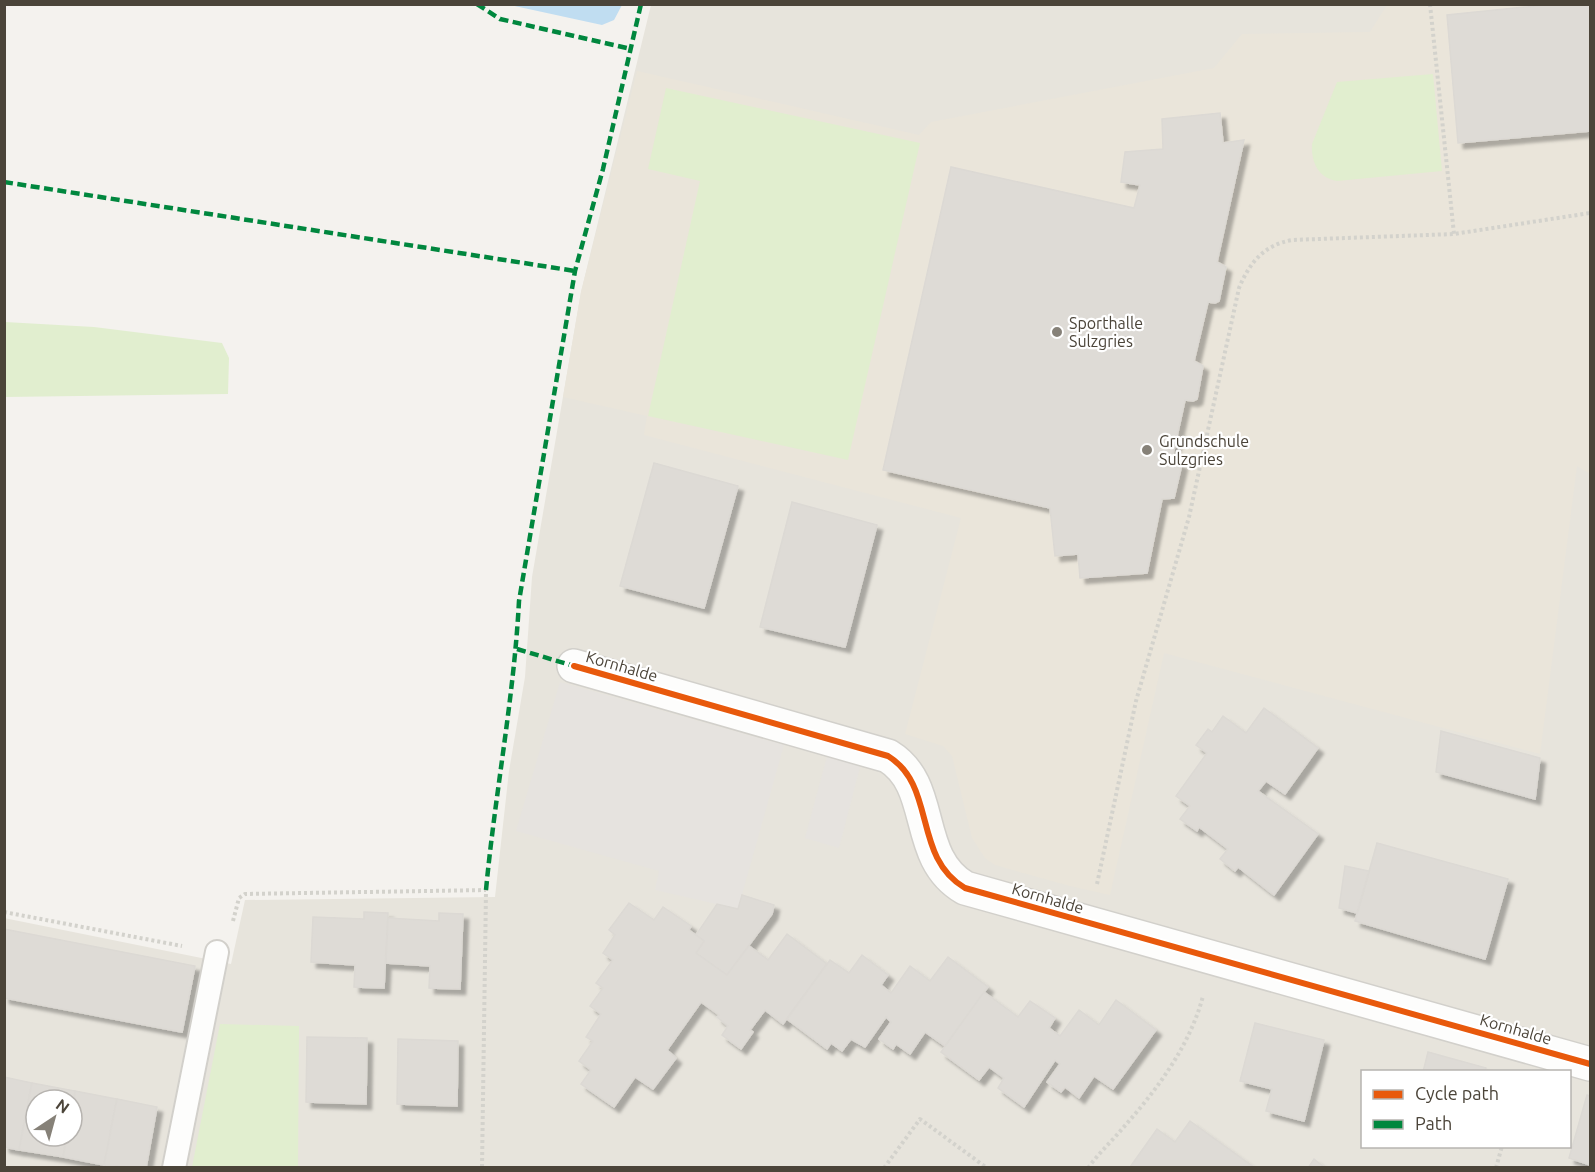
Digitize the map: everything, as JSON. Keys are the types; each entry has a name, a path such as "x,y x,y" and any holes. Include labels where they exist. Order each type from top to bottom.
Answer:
{"street":[{"name":"Kornhalde","path":"574,666 888,756 902,766 911,780 938,863 947,876 972,891 1590,1064"}],"lane":[{"path":"174,1167 217,952"}],"path":[{"path":"1430,4 1454,234"},
{"path":"1088,923 1136,701 1189,516 1239,288 1244,276 1259,255 1279,242 1454,234 1590,213"},
{"path":"4,912 226,954 237,902 245,894 486,890 482,1167"},
{"path":"1088,1167 1147,1098 1188,1039 1198,1015 1213,958"},
{"path":"884,1167 920,1119 987,1167"},
{"path":"1496,1167 1501,1148"}],"shaded area":[{"path":"651,5 1590,5 1590,1167 5,1167 4,918 231,964 245,900 495,897 509,771 525,677 532,577 581,292"},
{"name":"Grundschule Sulzgries","path":"1387,5 1590,5 1590,474 1577,466 1540,754 1164,653 1110,895 995,865 985,858 972,838 952,756 943,746 905,734 961,518 644,435 647,416 563,397 581,292 637,71 919,135 931,122 1214,68 1242,34 1370,32"},
{"path":"560,682 784,745 738,909 655,890 659,871 516,831"},
{"path":"828,753 861,763 839,848 805,838"}],"green space":[{"path":"1433,74 1442,171 1337,181 1320,173 1314,163 1312,144 1337,82"},
{"path":"666,88 920,143 848,460 648,416 700,181 648,169"},
{"path":"5,322 94,327 222,343 229,358 228,394 5,397"},
{"path":"220,1024 299,1026 298,1167 192,1167"}],"water":[{"path":"510,5 622,5 614,20 602,25"}],"building":[{"path":"1555,4 1590,4 1590,131 1458,143 1447,15"},
{"name":"Sporthalle Sulzgries","path":"1220,113 1223,143 1244,140 1217,262 1226,267 1219,301 1208,302 1194,361 1203,366 1197,399 1185,400 1172,459 1182,464 1174,498 1162,499 1147,573 1080,578 1078,554 1055,556 1050,508 883,470 951,167 1134,208 1140,185 1121,182 1125,152 1163,149 1162,119"},
{"path":"654,463 738,486 704,608 620,586"},
{"path":"792,502 877,525 845,647 760,627"},
{"path":"1264,708 1318,748 1285,794 1266,781 1258,791 1318,834 1274,895 1238,867 1235,871 1220,859 1228,849 1199,827 1197,831 1180,819 1190,806 1176,796 1207,753 1196,745 1208,729 1212,732 1223,716 1246,733"},
{"path":"1441,731 1540,758 1535,799 1436,772"},
{"path":"1377,843 1508,879 1485,959 1355,921"},
{"path":"1345,866 1369,871 1357,913 1339,908"},
{"path":"742,895 774,905 772,914 727,975 696,953 704,941 696,935 717,904 738,909"},
{"path":"629,903 654,920 663,907 691,926 689,930 704,941 696,953 727,975 749,946 768,960 787,934 827,964 783,1024 765,1010 750,1030 753,1032 741,1049 722,1035 728,1026 717,1017 719,1015 701,1002 667,1050 676,1058 653,1089 635,1077 614,1107 581,1084 591,1070 579,1061 593,1041 586,1037 601,1014 590,1006 603,988 596,983 613,960 603,953 615,935 609,930"},
{"path":"364,912 388,913 384,988 354,987 355,965 311,962 313,917 364,919"},
{"path":"439,913 463,914 460,989 429,988 430,966 386,963 388,918 439,921"},
{"path":"4,929 195,966 182,1032 4,998"},
{"path":"862,955 888,975 881,985 891,993 910,966 930,981 948,957 988,987 945,1046 925,1032 910,1054 896,1044 893,1049 879,1039 891,1022 886,1017 865,1047 851,1039 842,1051 831,1043 827,1049 787,1019 830,960 849,973"},
{"path":"984,992 1018,1017 1030,1001 1055,1018 1049,1028 1060,1036 1079,1010 1099,1025 1116,1000 1156,1030 1113,1089 1094,1076 1079,1098 1065,1087 1061,1092 1047,1082 1060,1064 1055,1060 1024,1107 998,1088 1004,1078 989,1067 979,1080 941,1052"},
{"path":"1255,1023 1324,1040 1304,1121 1266,1111 1272,1089 1240,1081"},
{"path":"307,1037 367,1038 366,1104 306,1102"},
{"path":"398,1039 458,1041 457,1106 397,1104"},
{"path":"1428,1052 1486,1068 1486,1070 1424,1070"},
{"path":"4,1077 32,1083 31,1088 24,1088 24,1124 19,1150 4,1147"},
{"path":"32,1083 59,1088 31,1088"},
{"path":"84,1093 117,1099 104,1165 63,1157 65,1148 84,1148"},
{"path":"1587,1095 1590,1096 1590,1165 1569,1158"},
{"path":"117,1099 157,1107 146,1168 104,1165"},
{"path":"1190,1121 1255,1168 1130,1167 1157,1129 1175,1142"},
{"path":"24,1124 24,1148 65,1148 63,1157 19,1150"},
{"path":"1314,1159 1325,1168 1308,1168"}],"marked path":[{"path":"477,4 500,19 631,49"},
{"path":"486,890 513,673 519,601 575,271 603,169 641,4"},
{"path":"4,182 575,271"},
{"path":"517,649 574,666"}],"cycle path":[{"path":"574,666 888,756 903,769 913,785 930,841 938,859 948,875 965,888 1590,1064"}],"place":[{"name":"Sporthalle Sulzgries","path":"1057,332"},
{"name":"Grundschule Sulzgries","path":"1147,450"}]}
